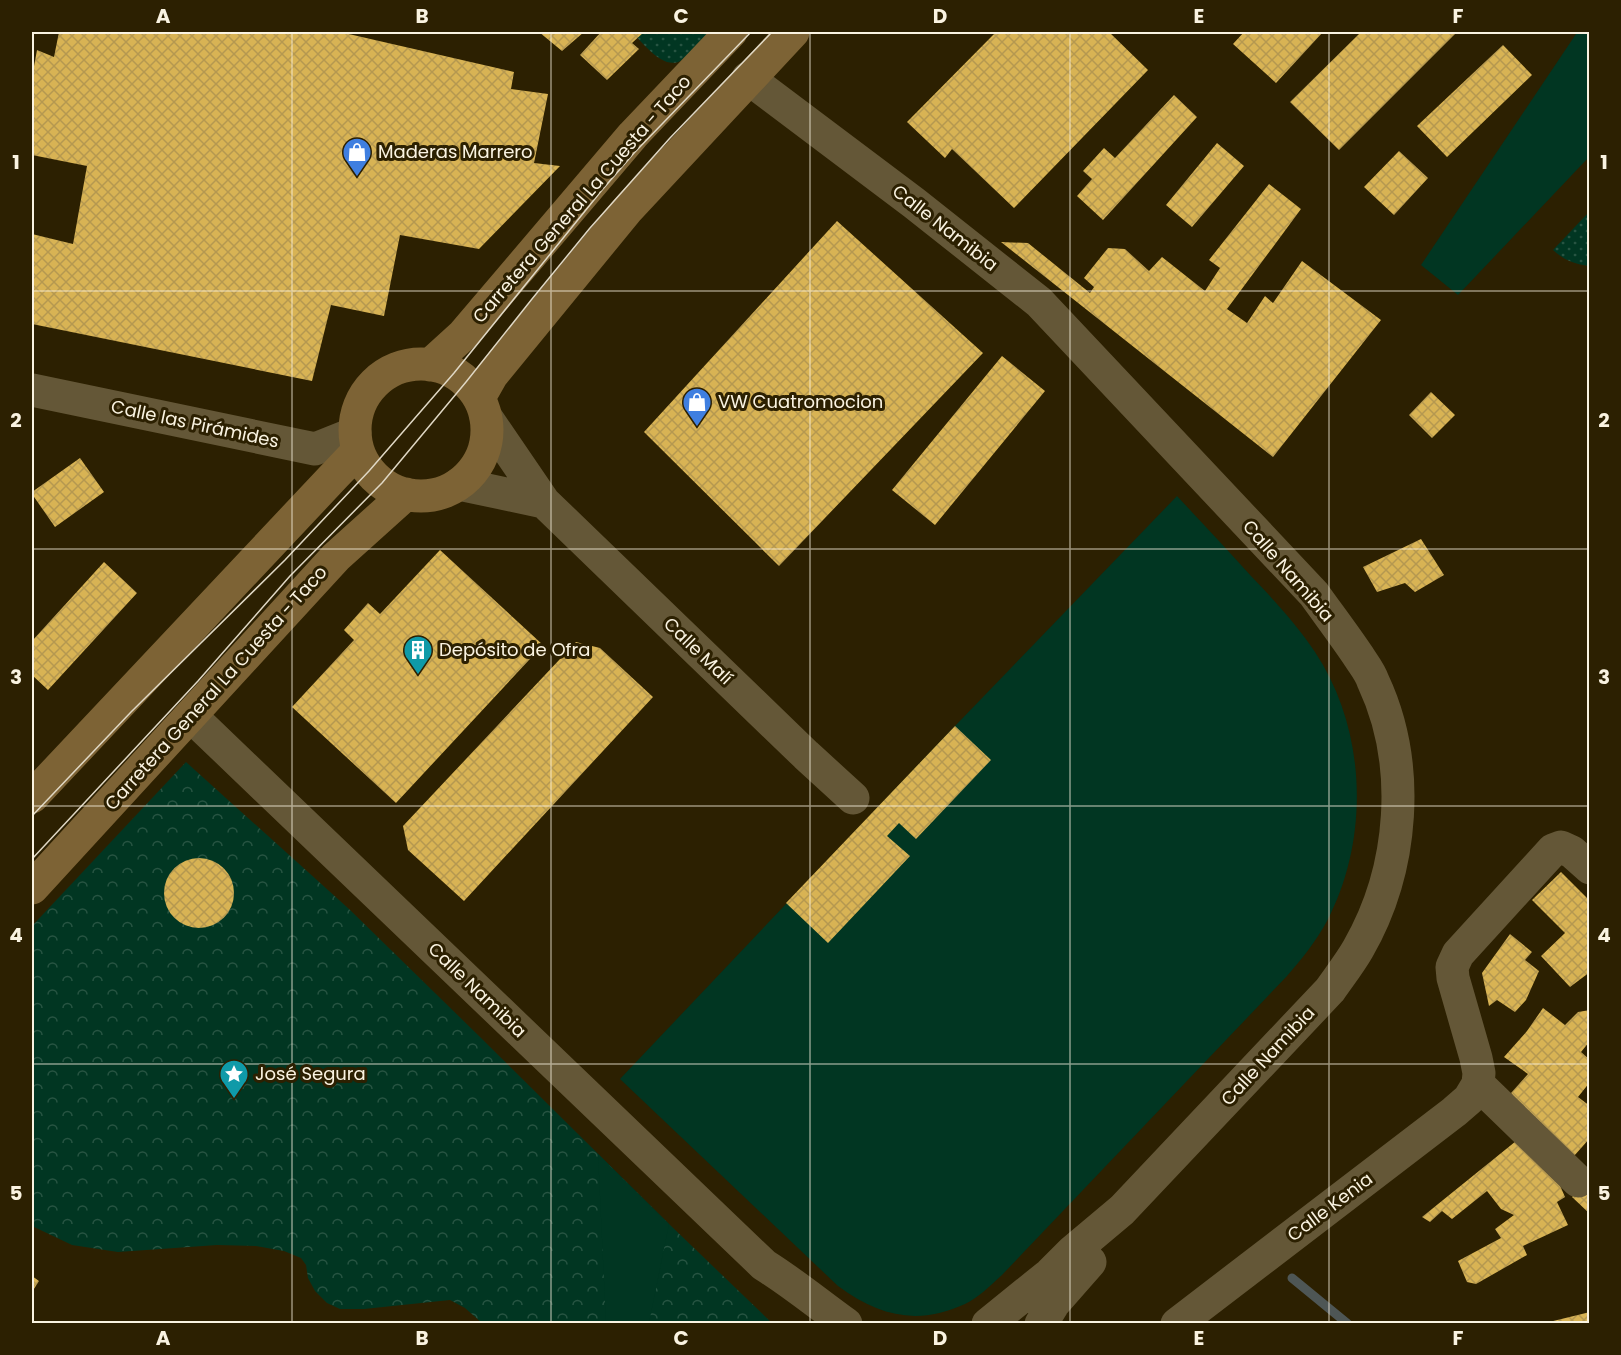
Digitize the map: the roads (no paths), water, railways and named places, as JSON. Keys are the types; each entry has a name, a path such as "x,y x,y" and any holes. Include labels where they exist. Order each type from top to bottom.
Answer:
{"main road":[{"name":"Carretera General La Cuesta - Taco","path":"430,365 463,335 633,135 731,32"},
{"path":"482,407 492,375 627,210 793,32"},
{"path":"411,365 430,365 454,373 466,382 482,407 487,437 482,456 472,472 459,484 443,492 425,496 406,494 382,483 369,471 357,442 357,414 364,396 377,381 393,371 411,365"},
{"path":"32,797 335,475 357,442"},
{"name":"Carretera General La Cuesta - Taco","path":"32,888 336,557 406,494"}],"street":[{"name":"Calle Namibia","path":"748,78 914,203 1039,302 1314,594 1373,679 1393,741 1396,765 1397,823 1384,886 1358,949 1330,990 1122,1210 1072,1252 1050,1274 988,1323"},
{"name":"Calle las Pirámides","path":"32,390 315,449 357,442"},
{"name":"Calle Malí","path":"482,407 544,502 853,798"},
{"path":"459,484 544,502"},
{"name":"Calle Namibia","path":"191,716 764,1264 846,1323"},
{"path":"1578,1181 1478,1084 1479,1073 1476,1059 1453,978 1452,967 1458,954 1553,850 1561,847 1572,852 1590,868"},
{"name":"Calle Kenia","path":"1177,1323 1454,1112 1468,1099 1478,1084"},
{"name":"Calle Namibia","path":"1041,1323 1054,1303 1087,1266 1122,1210"},
{"name":"Calle Namibia","path":"764,1264 785,1296 812,1323"},
{"name":"Calle Namibia","path":"1023,1323 1050,1274"}],"waterway":[{"path":"1292,1278 1348,1324"}],"tram line":[{"path":"32,816 131,712 285,560 369,471 454,373 634,153 751,32"},
{"path":"32,859 198,681 290,576 382,483 590,228 670,138 772,32"}],"place":[{"name":"Maderas Marrero","path":"357,178"},
{"name":"VW Cuatromocion","path":"697,428"},
{"name":"Depósito de Ofra","path":"418,676"},
{"name":"José Segura","path":"234,1100"}]}
